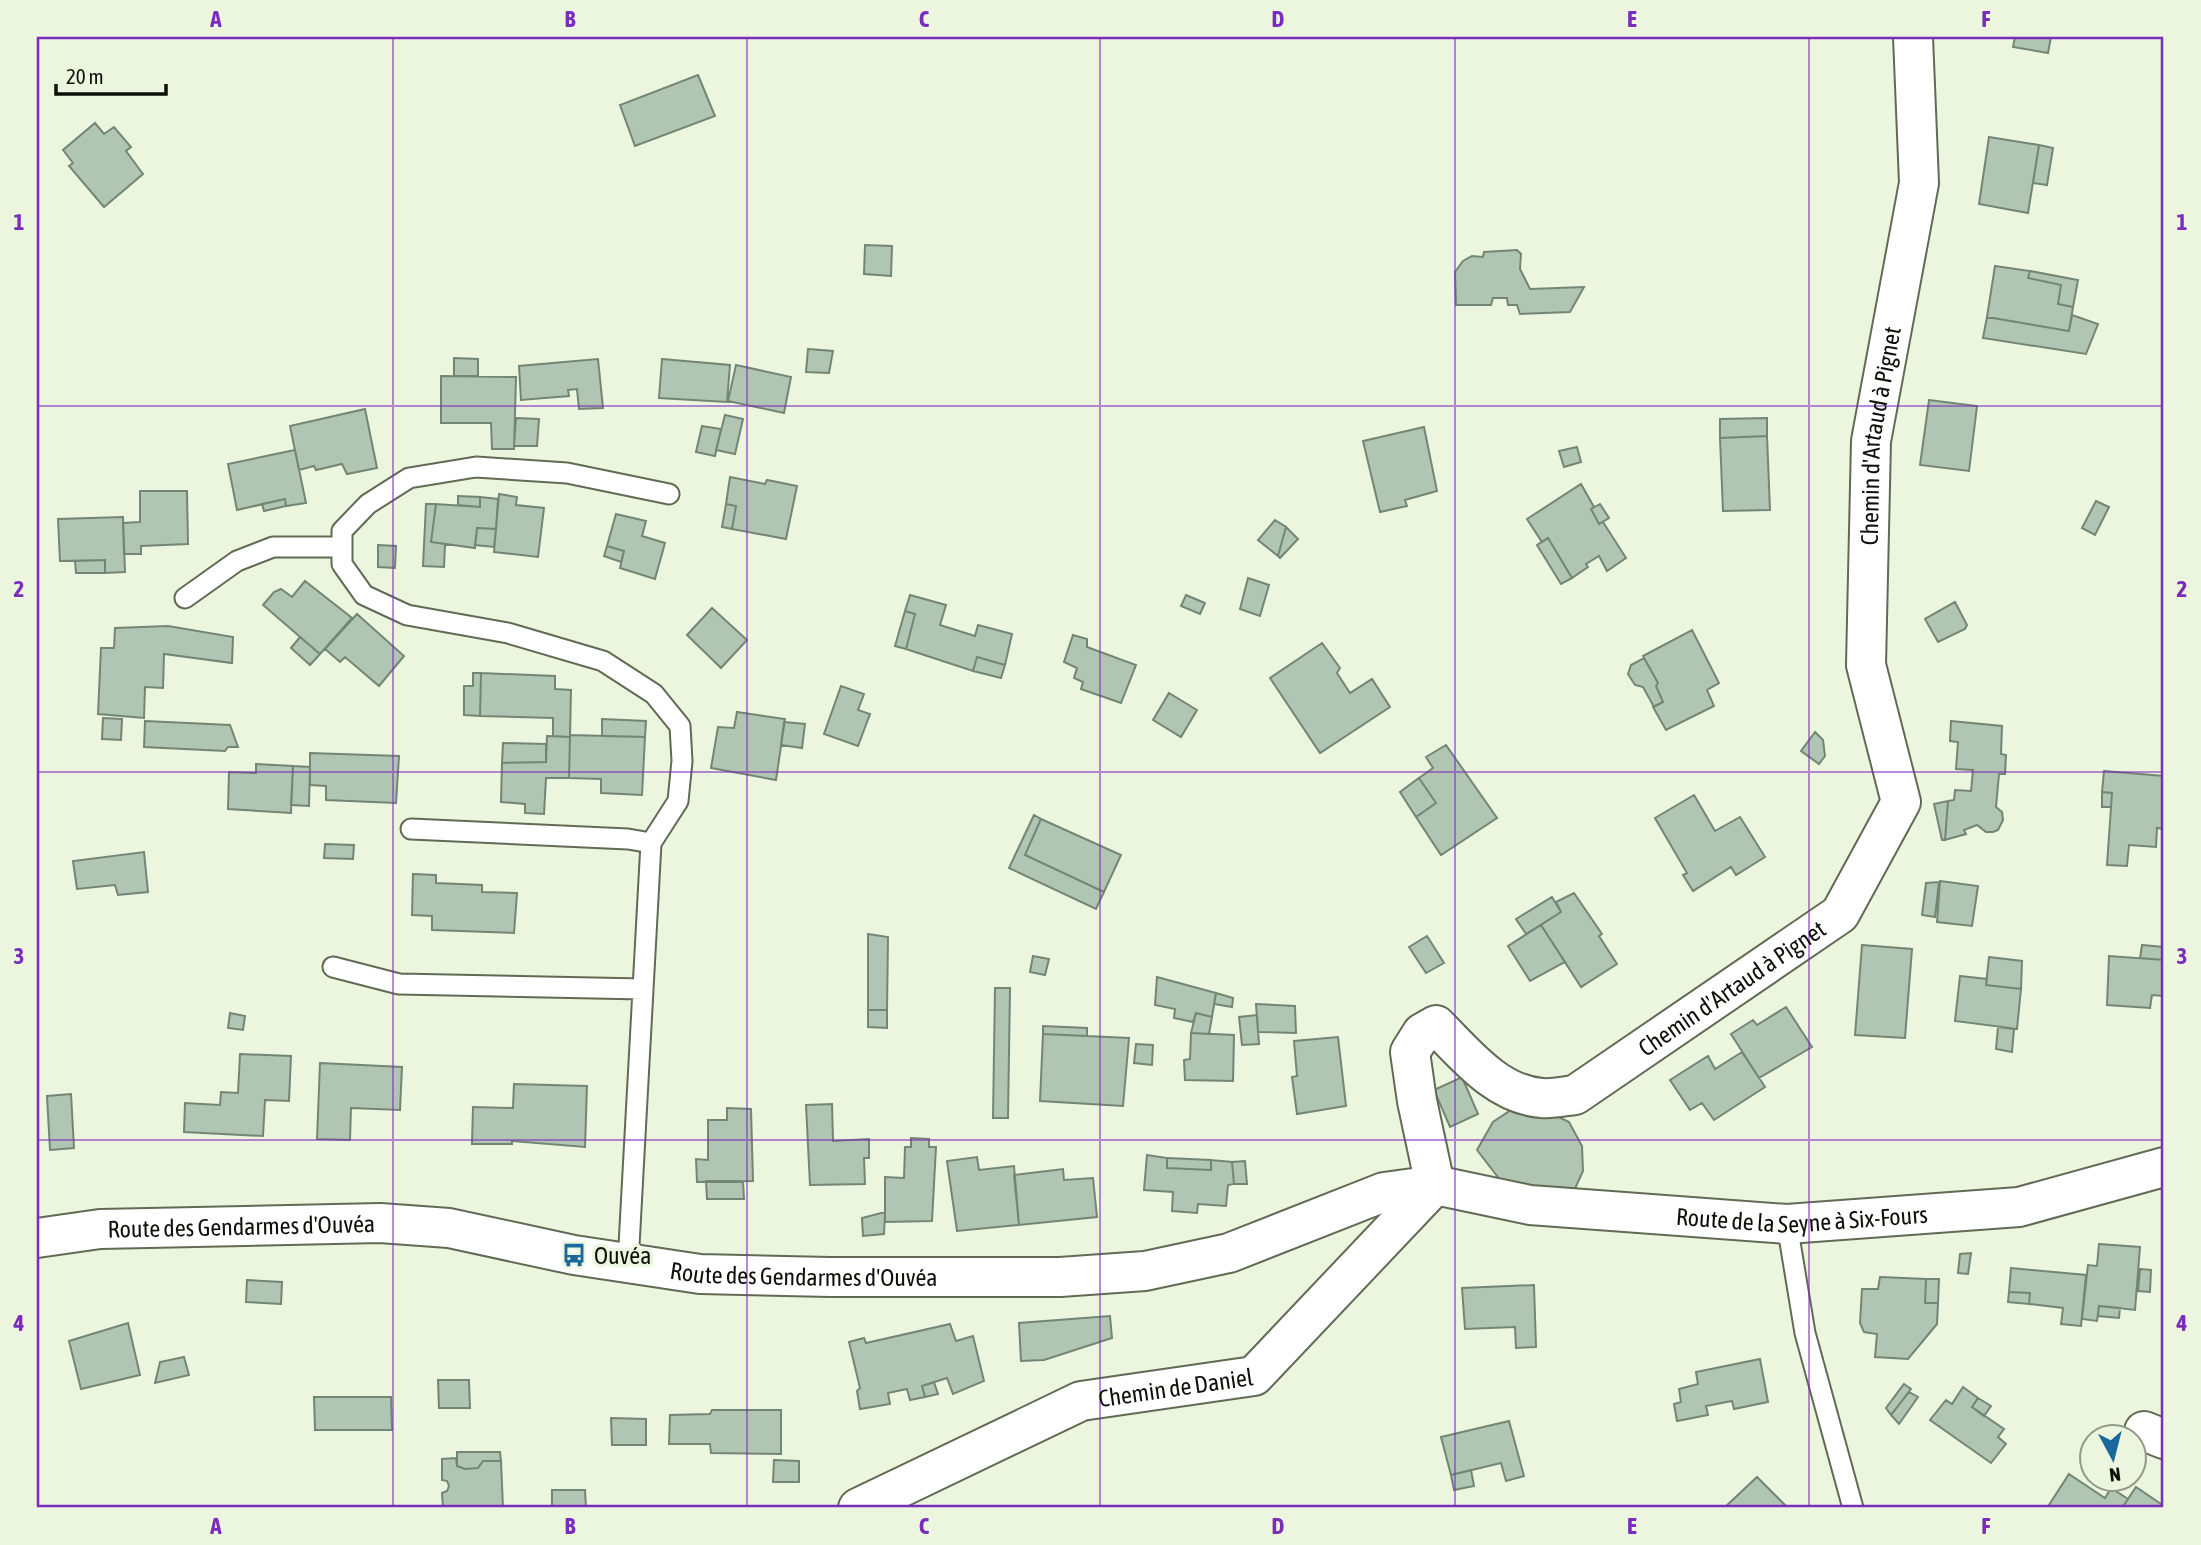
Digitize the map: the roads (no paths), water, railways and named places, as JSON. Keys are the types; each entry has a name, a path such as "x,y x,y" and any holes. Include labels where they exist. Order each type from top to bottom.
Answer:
{"street":[{"name":"Chemin d'Artaud à Pignet","path":"1435,1185 1417,1101 1410,1052 1422,1033 1436,1025 1480,1069 1506,1087 1542,1098 1575,1095 1840,914 1901,802 1866,665 1871,440 1919,183 1913,37"},
{"name":"Route de la Seyne à Six-Fours","path":"1435,1185 1530,1205 1787,1224 2019,1207 2164,1167"},
{"name":"Route des Gendarmes d'Ouvéa","path":"37,1238 100,1229 380,1223 449,1228 628,1264 700,1274 1060,1277 1144,1270 1229,1253 1384,1192 1435,1185"},
{"name":"Chemin de Daniel","path":"858,1508 1081,1401 1254,1376 1435,1185"}],"lane":[{"path":"628,1264 651,843 678,802 682,761 680,726 654,694 603,661 508,633 407,615 364,595 342,564 342,531 368,503 408,478 476,467 567,473 669,494"},
{"path":"185,598 237,561 273,547 342,547"},
{"path":"411,829 628,839 651,843"},
{"path":"332,967 400,984 643,989"},
{"path":"1787,1224 1805,1333 1853,1508"}],"place":[{"name":"Ouvéa","path":"574,1255"}]}
